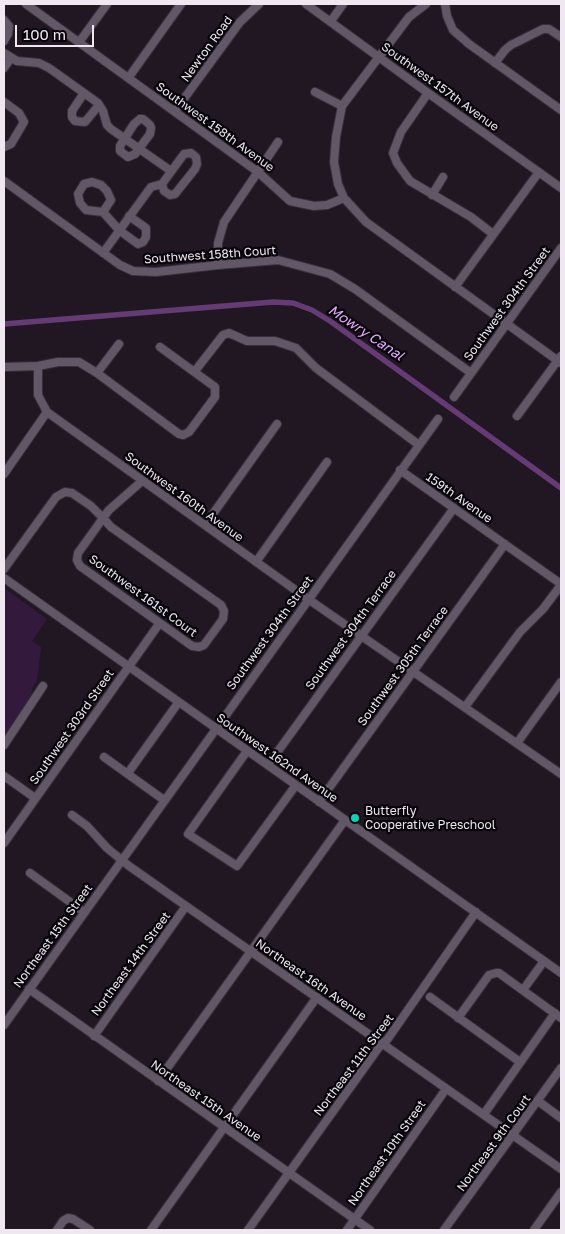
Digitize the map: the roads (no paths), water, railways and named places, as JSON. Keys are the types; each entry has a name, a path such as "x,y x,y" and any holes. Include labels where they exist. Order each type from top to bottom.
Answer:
{"street":[{"name":"Southwest 158th Avenue","path":"29,4 258,172 290,201 314,206 327,205 344,198"},
{"path":"80,41 107,4"},
{"path":"129,77 181,4"},
{"name":"Newton Road","path":"174,111 240,22 259,4"},
{"name":"Southwest 157th Avenue","path":"306,4 561,188"},
{"path":"331,21 343,4"},
{"path":"426,4 409,17 342,106 336,137 334,162 338,184 344,198 366,222 506,324 560,360 517,416"},
{"path":"446,4 447,16 454,30 469,44 561,110"},
{"path":"4,20 9,26 8,34 4,41"},
{"path":"495,63 505,50 543,29 549,29 561,37"},
{"path":"4,53 20,62 43,64 99,105 103,110 107,125 171,171"},
{"path":"4,68 11,58"},
{"path":"315,92 342,106"},
{"path":"84,93 72,111 72,117 75,121 82,123 88,121 99,105"},
{"path":"428,93 401,132 393,153 397,163 410,181 471,217 493,234"},
{"path":"4,147 11,144 24,122 19,113 5,106"},
{"path":"143,119 151,128 151,131 139,149 132,156 123,155 120,151 120,146 137,121 143,119"},
{"path":"218,264 218,243 224,222 278,142"},
{"path":"103,252 151,187 162,184 184,154 191,153 196,157 196,169 175,194 170,195 164,191 162,184"},
{"path":"455,287 539,172"},
{"path":"432,195 443,177"},
{"name":"Southwest 158th Court","path":"4,181 120,265 133,271 141,272 278,260 330,274 354,289 471,373"},
{"path":"103,212 111,200 107,191 101,185 92,182 84,184 78,194 80,203 86,210 103,212 119,230 138,244 143,242 147,234 146,228 129,216"},
{"name":"Southwest 304th Street","path":"454,397 561,248"},
{"path":"196,371 223,335 229,333 247,341 275,341 296,348 316,368 419,444"},
{"path":"97,373 119,344"},
{"path":"4,367 78,362 97,373 179,434 183,435 189,432 214,397 215,387 196,371 160,347"},
{"path":"4,474 48,412 38,395 38,366"},
{"name":"Southwest 160th Avenue","path":"48,412 205,526 413,672"},
{"name":"Southwest 304th Street","path":"122,860 438,419"},
{"path":"205,526 277,424"},
{"path":"256,562 327,462"},
{"name":"159th Avenue","path":"400,470 561,585"},
{"path":"4,569 56,497 65,492 72,493 91,506 103,518 109,510 142,481"},
{"name":"Southwest 304th Terrace","path":"268,765 454,508"},
{"name":"Southwest 161st Court","path":"103,518 111,526 221,605 224,611 223,619 199,648 192,646 159,624 80,566 77,560 78,553 103,518"},
{"name":"Southwest 305th Terrace","path":"319,802 505,544"},
{"name":"Southwest 162nd Avenue","path":"4,578 561,973"},
{"path":"465,707 520,632 544,608 561,585"},
{"name":"Southwest 303rd Street","path":"4,843 159,624"},
{"path":"413,672 561,774"},
{"path":"517,743 561,682"},
{"path":"4,745 43,686"},
{"path":"128,774 178,703"},
{"path":"247,751 188,834 237,866 296,785"},
{"path":"104,757 164,800"},
{"path":"4,776 35,798"},
{"name":"Northeast 16th Avenue","path":"72,815 87,826 107,848 122,860 561,1169"},
{"path":"158,1081 345,820"},
{"name":"Northeast 15th Street","path":"4,1025 122,860"},
{"path":"30,873 84,912"},
{"name":"Northeast 14th Street","path":"94,1036 186,906"},
{"name":"Northeast 11th Street","path":"248,1230 382,1043 387,1040 476,912"},
{"path":"523,990 544,960"},
{"path":"458,1018 489,975 496,972 558,1015 520,1062 484,1114"},
{"name":"Northeast 15th Avenue","path":"29,989 370,1230"},
{"path":"151,1230 317,998"},
{"path":"430,998 520,1062"},
{"name":"Northeast 9th Court","path":"444,1230 513,1134 560,1073"},
{"name":"Northeast 10th Street","path":"347,1230 446,1089"},
{"path":"538,1101 561,1118"},
{"path":"534,1230 561,1192"},
{"path":"56,1230 68,1218 73,1219 90,1230"}],"waterway":[{"name":"Mowry Canal","path":"4,324 273,302 293,303 312,310 330,321 561,488"}],"place":[{"name":"Butterfly Cooperative Preschool","path":"355,818"}]}
